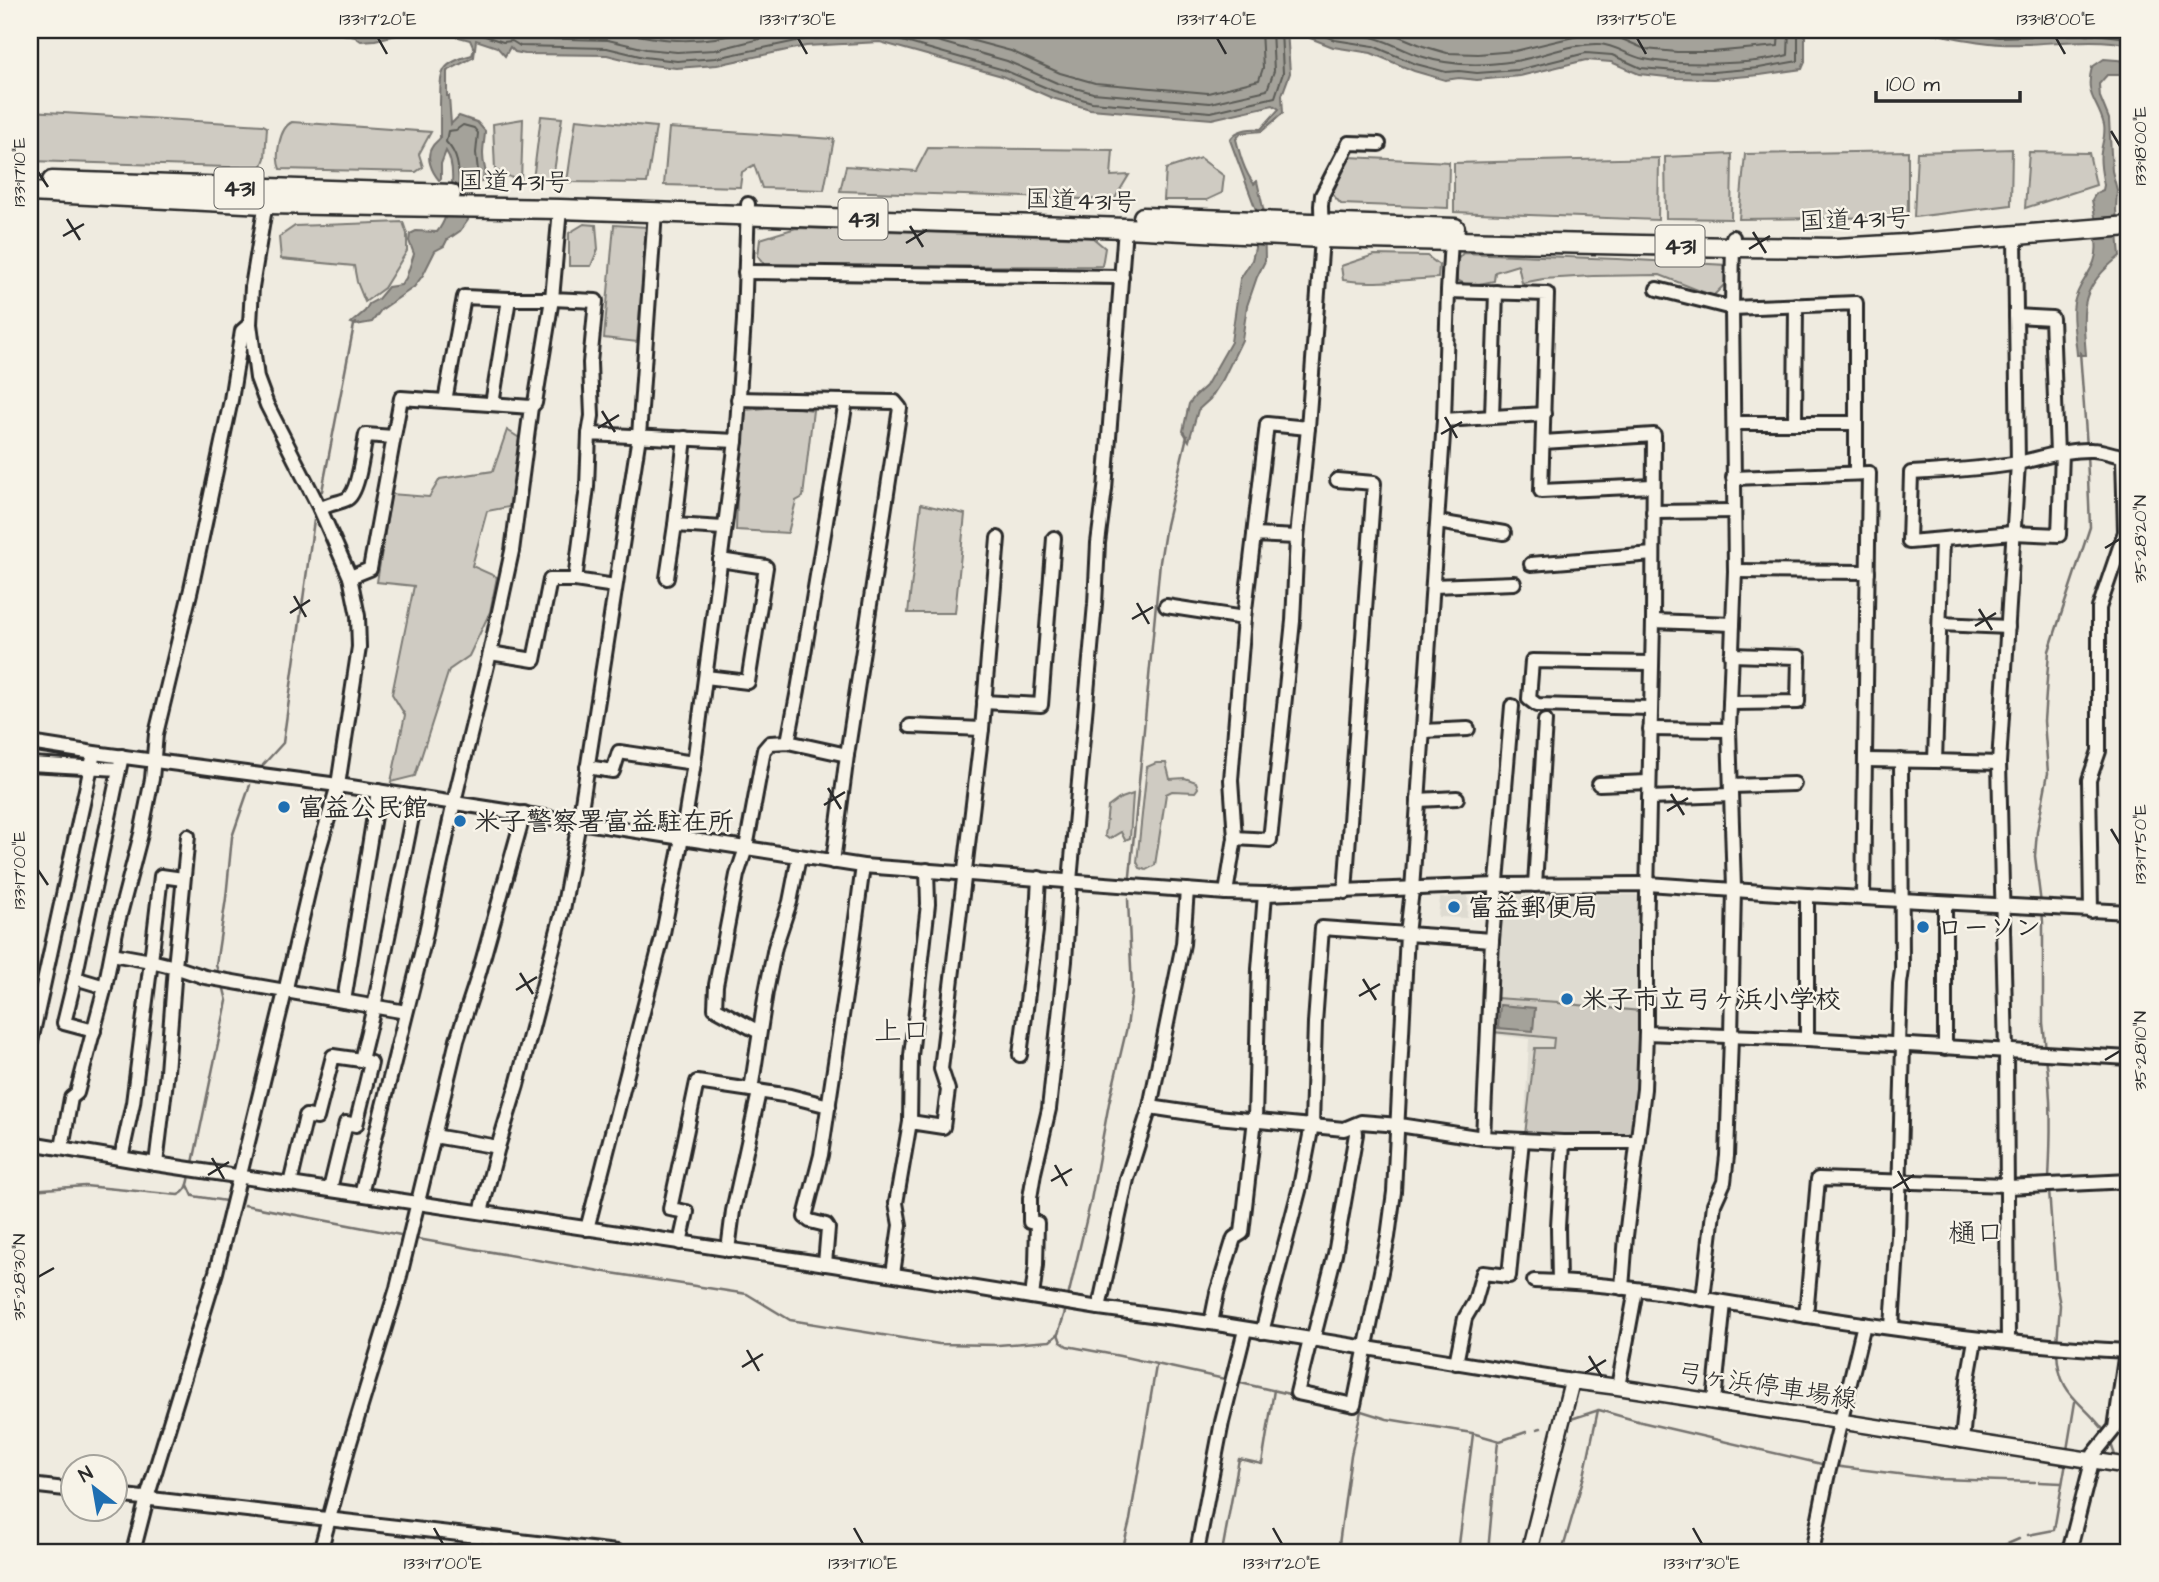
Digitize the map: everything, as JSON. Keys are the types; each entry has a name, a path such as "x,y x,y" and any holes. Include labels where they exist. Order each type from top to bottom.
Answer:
{"highway":[{"name":"国道431号","path":"30,180 267,196"},
{"name":"国道431号","path":"30,192 472,200 1261,229 1851,247 2015,237 2092,224"},
{"name":"国道431号","path":"472,200 560,209 655,212 747,209 1125,228 1261,229"},
{"name":"国道431号","path":"1323,231 1451,240 1733,242 2124,221"}],"main road":[{"name":"弓ヶ浜停車場線","path":"1572,1381 2129,1466"},
{"path":"1529,1552 1572,1381"}],"street":[{"path":"1235,838 1270,840 1293,621 1297,537 1323,231 1322,195 1349,143 1379,144"},
{"path":"133,1552 216,1272 315,863 338,785 359,647 358,616 350,577 320,509 267,405 257,378 250,324 252,287 267,196"},
{"path":"350,577 370,569 401,398 531,407 536,403 552,299 560,209"},
{"path":"587,1229 662,938 694,763 736,440 747,209"},
{"path":"481,1212 563,910 579,822 639,436 655,212"},
{"path":"1032,1297 1037,1223 1030,1222 1031,1198 1049,1109 1065,961 1125,228"},
{"path":"2008,1342 2008,1186 2000,763 2018,463 2015,237"},
{"path":"1355,1125 1356,1134 1335,1254 1297,1393 1354,1405 1388,1237 1394,1192 1399,1125 1403,977 1412,890 1438,522 1451,240"},
{"path":"1703,1299 1714,1203 1724,1182 1726,1169 1731,1037 1734,888 1729,730 1735,571 1733,242"},
{"path":"745,272 1122,277"},
{"path":"1657,289 1732,308 1856,303 1856,472"},
{"path":"1448,291 1547,294 1541,491 1653,486"},
{"path":"1492,416 1496,292"},
{"path":"445,401 464,297 596,301 590,363 592,416 587,487 575,580"},
{"path":"492,404 509,299"},
{"path":"1796,305 1796,422"},
{"path":"2016,316 2052,318 2060,454 2059,535 2013,533 1909,542 1911,473 2018,463 2060,454 2093,450 2126,456 2125,532 2099,608 2099,751 2089,780 2091,911"},
{"path":"62,1148 71,1098 77,1093 94,1031 141,834 152,779 156,734 191,589 231,400 242,331 250,324"},
{"path":"738,399 895,402 900,408 833,862"},
{"path":"788,742 799,690 846,401"},
{"path":"360,1194 439,878 454,802 490,653 512,551 531,407"},
{"path":"1444,420 1544,414"},
{"path":"1734,423 1856,423"},
{"path":"1226,893 1235,838 1231,780 1244,618 1267,424 1308,428"},
{"path":"589,434 736,440"},
{"path":"320,509 332,502 348,499 355,490 366,435 393,437"},
{"path":"1543,442 1654,435 1644,1089 1622,1288"},
{"path":"667,578 685,438"},
{"path":"1733,478 1869,473 1863,898"},
{"path":"1337,480 1374,483 1345,892"},
{"path":"1653,512 1734,512"},
{"path":"1438,522 1504,533"},
{"path":"675,525 723,528"},
{"path":"1254,535 1297,537"},
{"path":"910,1122 943,1126 948,1090 941,1069 985,702 998,538"},
{"path":"985,702 1041,705 1054,538"},
{"path":"1935,761 1942,540"},
{"path":"1531,564 1653,554"},
{"path":"706,677 748,682 766,567 720,559"},
{"path":"1735,571 1868,572"},
{"path":"490,653 534,660 550,580 575,580 615,586"},
{"path":"1433,586 1514,583"},
{"path":"1166,606 1244,618"},
{"path":"1653,621 1732,624"},
{"path":"1940,624 2008,628"},
{"path":"1730,703 1798,702 1799,668 1799,657 1731,655"},
{"path":"1650,708 1537,705 1529,699 1532,661 1651,663"},
{"path":"1483,1138 1492,940 1512,706"},
{"path":"1535,885 1545,721"},
{"path":"910,726 982,729"},
{"path":"1423,730 1468,729"},
{"path":"1650,729 1729,730"},
{"path":"759,1032 715,1007 716,985 764,750 770,743 788,742 847,755"},
{"path":"30,743 94,753 121,762"},
{"path":"587,767 613,771 619,752 694,763"},
{"path":"30,1046 94,753"},
{"path":"30,764 90,767 153,760 454,802 863,866 1226,893 1648,884 2129,912"},
{"path":"1865,760 2000,763"},
{"path":"1892,1327 1899,1182 1901,760"},
{"path":"94,1031 64,1023 121,762"},
{"path":"1599,784 1649,782"},
{"path":"1649,798 1794,784"},
{"path":"344,1001 378,791"},
{"path":"361,1060 415,797"},
{"path":"1418,800 1457,798"},
{"path":"320,1552 397,1288 457,1040 480,973 524,813"},
{"path":"156,1164 188,836"},
{"path":"728,1250 755,1091 759,1032 775,947 790,902 799,856"},
{"path":"825,1264 828,1228 805,1217 821,1155 863,866"},
{"path":"892,1275 900,1226 896,1203 910,1122 911,1056 928,904 927,870"},
{"path":"121,1158 133,1103 161,876 183,879"},
{"path":"1020,1055 1036,931 1039,878"},
{"path":"1099,1308 1127,1179 1150,1107 1183,944 1188,890"},
{"path":"1211,1323 1234,1238 1242,1233 1255,1119 1259,970 1265,894"},
{"path":"1807,895 1807,1039"},
{"path":"1945,903 1945,1048"},
{"path":"1262,1332 1300,1186 1312,1125 1315,1023 1322,928 1492,940"},
{"path":"111,954 151,961 205,977 406,1012"},
{"path":"75,978 105,988"},
{"path":"1646,1032 2129,1058"},
{"path":"290,1184 306,1116 317,1118 332,1056 361,1060 371,1063 356,1125 346,1123 330,1189"},
{"path":"680,1243 687,1212 670,1209 697,1082 790,1096 829,1106"},
{"path":"1150,1107 1344,1129 1361,1122 1483,1138 1637,1142"},
{"path":"434,1136 498,1147"},
{"path":"1456,1363 1465,1318 1475,1301 1483,1273 1509,1276 1522,1140"},
{"path":"1559,1282 1558,1227 1563,1142"},
{"path":"30,1143 1211,1323 1572,1381"},
{"path":"1806,1316 1818,1179 2008,1186 2129,1181"},
{"path":"1534,1281 1622,1288 1975,1339 2127,1351 2115,1428 2103,1441 2092,1460 2069,1552"},
{"path":"1618,1387 1636,1290"},
{"path":"1714,1401 1724,1303"},
{"path":"1812,1552 1864,1324"},
{"path":"1197,1552 1227,1397 1245,1329"},
{"path":"1962,1440 1975,1339"},
{"path":"30,1485 60,1488"},
{"path":"130,1496 617,1552"}],"shaded area":[{"path":"30,111 263,125 267,127 265,158 261,168 30,161"},
{"path":"541,116 562,118 553,179 533,180"},
{"path":"523,119 521,182 495,170 493,124"},
{"path":"576,119 656,127 647,183 567,182"},
{"path":"292,122 431,132 419,154 423,167 416,172 280,169 279,143 284,130"},
{"path":"669,128 834,139 824,190 762,188 754,165 742,172 740,187 664,185"},
{"path":"928,148 1113,150 1111,176 1129,175 1114,200 840,191 846,166 916,171"},
{"path":"2012,149 2011,205 1914,217 1917,152"},
{"path":"1908,151 1908,217 1739,219 1745,154"},
{"path":"2029,152 2089,153 2096,185 2025,208"},
{"path":"1732,154 1731,219 1666,218 1665,157"},
{"path":"1349,157 1449,162 1448,208 1341,204 1332,194"},
{"path":"1200,158 1224,176 1222,193 1207,200 1164,200 1166,169"},
{"path":"1659,158 1658,220 1454,212 1454,163"},
{"path":"403,222 407,234 407,251 384,288 365,302 354,266 281,259 279,237 295,226"},
{"path":"584,224 596,225 598,249 591,266 569,266 569,233"},
{"path":"614,225 647,227 637,342 604,338"},
{"path":"796,228 1093,238 1105,248 1102,266 766,267 758,256 760,239"},
{"path":"1463,253 1727,265 1725,284 1713,296 1660,275 1593,276 1522,283 1518,265 1495,272 1494,281 1469,286 1457,280 1457,260"},
{"path":"1374,255 1427,256 1439,265 1438,278 1379,282 1343,280 1341,266"},
{"path":"785,406 813,410 803,497 796,501 788,533 736,530 746,410"},
{"path":"507,430 521,439 509,507 487,511 472,566 497,577 490,612 469,656 449,670 415,776 391,782 405,715 392,694 414,586 377,582 391,494 429,497 440,479 493,471"},
{"path":"921,504 965,514 955,613 908,613"},
{"path":"1166,763 1170,779 1185,778 1196,782 1198,788 1195,792 1172,791 1166,794 1155,865 1146,870 1140,868 1137,862 1147,767"},
{"path":"1133,794 1130,838 1125,840 1121,832 1109,839 1105,836 1108,807"},
{"name":"米子市立弓ヶ浜小学校","path":"1499,895 1643,895 1643,1034 1635,1134 1627,1141 1524,1137 1529,1039 1490,1034"},
{"path":"1468,896 1467,918 1438,917 1440,898"},
{"path":"1495,998 1640,1011 1641,1054 1634,1133 1626,1140 1525,1135 1535,1048 1553,1048 1554,1038 1493,1032"}],"water":[{"path":"325,30 1287,30 1290,73 1282,95 1283,113 1262,131 1241,133 1236,139 1248,174 1254,184 1257,181 1264,212 1265,261 1247,306 1242,340 1223,379 1210,399 1198,410 1189,441 1183,431 1189,404 1206,386 1231,342 1240,279 1252,260 1255,248 1256,210 1230,140 1240,131 1261,129 1279,109 1273,105 1212,119 1090,109 1052,98 1002,76 880,42 806,46 717,65 676,68 643,64 607,55 525,54 515,52 510,47 505,56 497,47 476,40 474,57 447,71 451,124 459,116 477,122 485,131 483,161 486,173 472,188 468,220 460,231 435,251 414,287 381,310 372,322 356,325 351,323 369,304 378,299 388,287 401,285 406,278 414,254 409,241 410,234 416,231 437,232 446,215 452,180 450,159 446,151 439,180 429,160 430,151 440,138 441,77 447,66 472,55 474,49 470,40 440,32 409,32 361,41"},
{"path":"1308,30 1805,30 1805,62 1802,69 1713,79 1639,74 1611,62 1586,60 1520,76 1445,80 1414,71 1371,53 1333,47 1310,38"},
{"path":"1917,30 2129,30 2129,45 2091,41 1998,44"},
{"path":"2104,59 2129,61 2129,75 2107,75 2099,84 2100,97 2109,119 2112,171 2117,190 2120,256 2097,278 2090,289 2084,311 2086,355 2077,355 2073,309 2080,287 2095,259 2096,241 2099,238 2092,200 2096,193 2103,190 2104,185 2100,160 2104,129 2091,92 2090,77 2092,67"},
{"path":"1500,1005 1535,1008 1533,1031 1498,1028"}],"waterway":[{"path":"322,491 356,323"},
{"path":"2080,352 2087,447"},
{"path":"1130,876 1160,562 1187,436"},
{"path":"2041,904 2035,856 2048,773 2044,721 2049,651 2090,527 2087,453"},
{"path":"263,765 283,743 314,520"},
{"path":"219,975 216,965 232,837 250,785"},
{"path":"1068,1297 1127,1027 1132,991 1128,899"},
{"path":"2042,910 2043,1023 2046,1050"},
{"path":"193,1163 227,1001 223,985"},
{"path":"2046,1057 2050,1118 2049,1179"},
{"path":"30,1190 85,1186 178,1195 188,1184 190,1174"},
{"path":"188,1185 193,1196 226,1201"},
{"path":"2049,1190 2060,1305 2057,1343"},
{"path":"244,1205 406,1236"},
{"path":"412,1238 747,1294 790,1320 939,1344 998,1345 1050,1341 1058,1334 1066,1309"},
{"path":"1058,1334 1061,1342 1067,1346 1229,1380"},
{"path":"2057,1350 2058,1366 2066,1388 2105,1432"},
{"path":"1122,1552 1130,1520 1156,1366"},
{"path":"1236,1382 1294,1395"},
{"path":"1222,1552 1239,1459 1262,1464 1274,1390"},
{"path":"2067,1450 2075,1402"},
{"path":"1355,1409 1387,1419 1472,1433 1500,1441 1526,1432"},
{"path":"1562,1552 1584,1476 1598,1410"},
{"path":"1568,1420 1599,1410 1826,1465"},
{"path":"1338,1552 1351,1455 1361,1411"},
{"path":"1537,1429 1541,1428"},
{"path":"1458,1552 1473,1434"},
{"path":"1488,1552 1498,1441"},
{"path":"2110,1441 2116,1458"},
{"path":"2028,1535 2054,1530 2066,1462"},
{"path":"1833,1466 1939,1479 2035,1482"},
{"path":"2121,1471 2129,1495"},
{"path":"2039,1482 2062,1483"},
{"path":"1989,1552 2019,1539"}],"place":[{"name":"富益公民館","path":"284,807"},
{"name":"米子警察署富益駐在所","path":"460,821"},
{"name":"富益郵便局","path":"1454,907"},
{"name":"ローソン","path":"1923,927"},
{"name":"米子市立弓ヶ浜小学校","path":"1567,999"}],"district":[{"name":"上口","path":"902,1030"},
{"name":"樋口","path":"1976,1232"}]}
